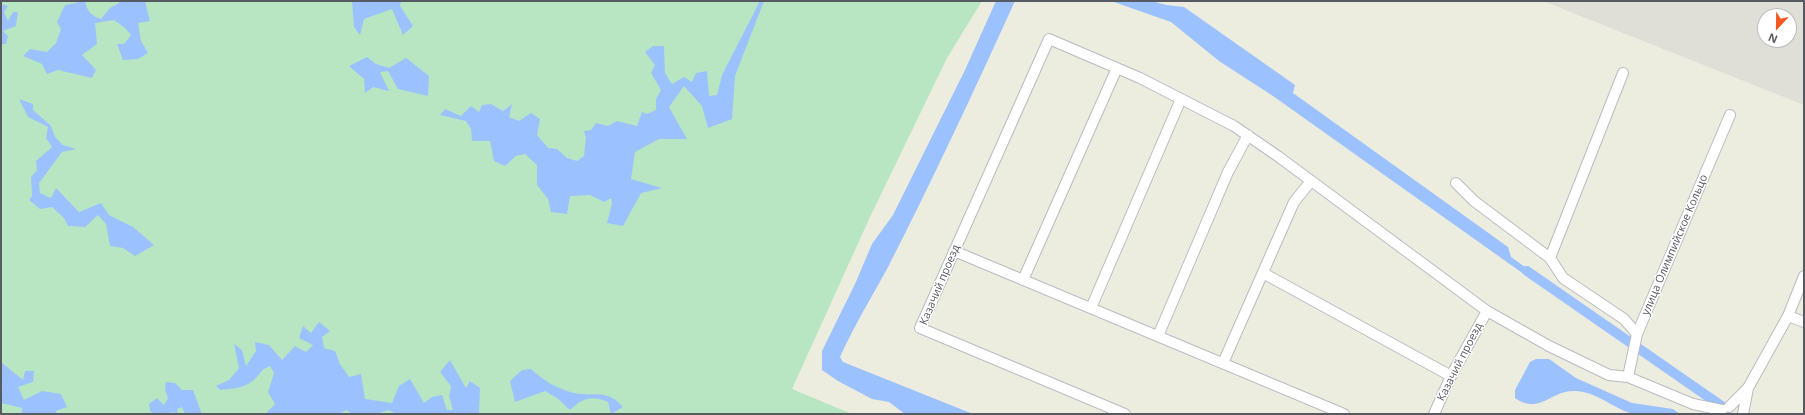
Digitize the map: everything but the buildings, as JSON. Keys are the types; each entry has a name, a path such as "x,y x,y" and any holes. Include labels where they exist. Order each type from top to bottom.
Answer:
{"street":[{"name":"Казачий проезд","path":"1118,68 1049,39 920,328 1125,414"},
{"path":"1023,280 1118,68 1181,99 1248,135 1311,180 1486,311 1549,346 1610,375 1628,377 1692,404 1723,410 1737,409 1743,414 1748,388 1788,316 1804,276"},
{"path":"1550,258 1623,74"},
{"path":"1091,308 1181,99"},
{"name":"улица Олимпийское Кольцо","path":"1628,377 1637,334 1730,115"},
{"path":"1158,336 1228,172 1248,135"},
{"path":"1223,363 1294,202 1311,180"},
{"path":"1456,183 1474,201 1550,258 1563,278 1624,319 1637,334"},
{"path":"954,251 1344,414"},
{"path":"1263,272 1451,376"},
{"name":"Казачий проезд","path":"1434,414 1451,376 1486,311"},
{"path":"1788,316 1804,322"},
{"path":"1723,410 1748,388"},
{"path":"1692,404 1700,414"}],"shaded area":[{"path":"1543,1 1804,1 1804,105"}],"green space":[{"path":"1,1 982,1 947,58 870,217 792,389 852,414 1,414"}],"water":[{"path":"77,1 85,1 90,13 101,19 110,8 119,3 119,1 145,1 150,21 138,23 141,41 148,53 138,59 123,60 117,44 124,44 131,35 125,28 114,20 95,23 97,44 82,55 96,70 92,78 58,70 47,74 42,64 23,56 30,49 47,52 56,43 61,29 57,22 65,5 77,3"},
{"path":"352,1 401,1 400,6 413,26 403,35 392,9 364,19 360,35 354,27"},
{"path":"760,1 764,1 735,76 732,119 708,128 702,106 684,86 669,107 687,139 659,139 635,152 631,179 662,188 641,193 623,226 607,223 612,203 611,198 604,202 590,195 570,196 567,214 551,212 548,199 537,185 537,165 525,154 516,156 505,166 494,161 490,141 472,141 471,129 466,121 440,115 445,109 461,116 471,106 479,112 482,105 491,104 503,111 512,104 509,117 519,121 531,113 540,119 537,135 548,148 557,149 567,158 577,161 584,156 586,137 584,131 591,130 596,123 608,126 617,121 637,126 642,112 647,114 656,110 656,99 661,90 651,73 655,65 645,52 653,46 664,46 665,73 672,84 684,77 692,82 696,73 707,71 709,96 717,95 722,75"},
{"path":"996,1 1015,1 920,203 840,357 843,362 973,414 905,414 889,402 872,399 838,381 822,370 822,351 855,284 872,244 893,215 965,70"},
{"path":"1111,1 1152,1 1166,5 1184,7 1295,85 1293,93 1508,247 1511,257 1539,277 1535,282 1273,96 1219,61 1171,22"},
{"path":"1,4 8,6 4,12 8,21 13,12 18,12 16,26 3,31 8,36 6,44 1,44"},
{"path":"367,57 376,64 389,68 406,58 429,76 428,96 398,89 388,71 380,72 389,91 373,87 365,93 364,79 349,66"},
{"path":"19,99 33,104 33,110 51,126 55,137 63,145 76,149 62,152 39,183 40,193 51,198 56,188 79,212 101,203 109,215 133,227 154,245 135,256 123,248 110,246 106,224 98,215 85,227 68,226 64,218 52,207 40,209 29,200 32,196 31,177 37,170 36,161 52,147 46,138 48,127 28,117"},
{"path":"319,322 330,331 322,337 324,348 335,351 340,364 349,377 361,374 365,399 392,403 399,386 410,379 424,403 432,397 442,395 447,410 453,410 449,396 451,386 440,372 450,360 466,388 470,381 480,388 479,414 397,414 388,410 377,414 351,414 347,410 339,414 265,414 275,404 268,392 274,373 270,366 244,386 220,390 216,386 229,380 239,368 234,344 242,350 246,366 256,351 255,342 269,345 282,360 295,346 306,352 313,345 299,338 303,326 311,333"},
{"path":"1536,359 1549,359 1576,378 1632,403 1673,409 1680,414 1633,414 1596,396 1581,391 1565,392 1538,403 1523,403 1515,398 1515,390 1530,362"},
{"path":"1,362 23,380 25,371 34,371 33,382 18,387 24,400 42,391 61,394 67,407 56,411 57,414 21,414 22,408 1,403 1,389 3,387 1,385"},
{"path":"531,369 540,377 556,387 574,393 606,395 617,401 623,407 611,414 608,402 592,398 583,400 570,410 557,398 545,391 515,402 510,381 522,370"},
{"path":"166,382 175,383 182,390 193,390 202,414 185,414 182,407 177,409 178,414 172,412 171,414 155,414 150,411 149,404 157,398 164,405 168,398 165,390"}],"waterway":[{"path":"1527,271 1726,409"}]}
